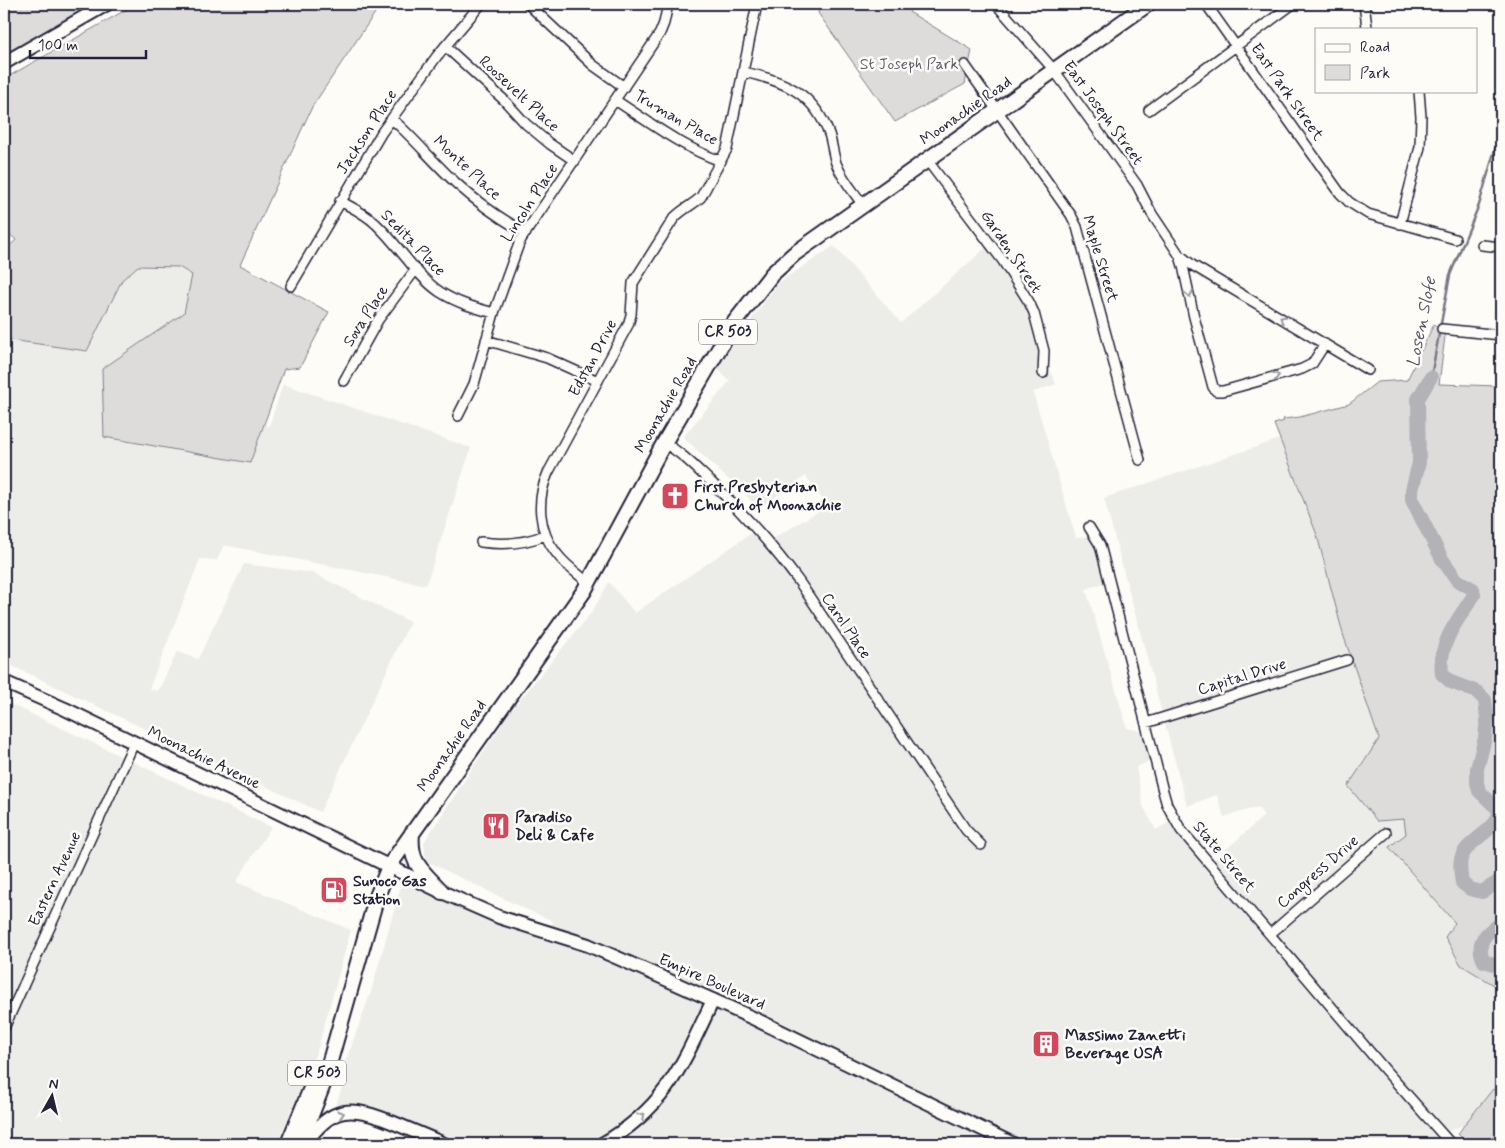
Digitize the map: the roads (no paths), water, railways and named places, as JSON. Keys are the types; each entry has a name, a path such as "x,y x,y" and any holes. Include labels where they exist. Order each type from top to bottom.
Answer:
{"main road":[{"path":"4,63 107,4"},
{"name":"Moonachie Road","path":"389,866 589,583 664,443 734,323 772,274 794,254 1148,4"},
{"name":"Moonachie Avenue","path":"4,682 65,709 389,866"},
{"path":"412,832 411,851 414,860 442,892"},
{"name":"Empire Boulevard","path":"389,866 499,917 588,945 756,1019 1013,1144"},
{"name":"CR 503","path":"300,1144 324,1082 376,899 389,866"},
{"path":"602,1144 631,1126 663,1094 680,1068 713,1000"},
{"name":"CR 503","path":"288,1144 347,1002"},
{"path":"305,1144 324,1121 351,1111 371,1114 444,1144"}],"street":[{"name":"Jackson Place","path":"292,286 340,201 392,118 445,46 481,4"},
{"path":"528,4 593,64 624,87"},
{"name":"Lincoln Place","path":"458,416 474,384 494,313 520,241 576,161 660,33 664,23 666,4"},
{"name":"Edstan Drive","path":"589,583 564,562 556,553 546,535 540,514 540,501 546,478 628,325 631,315 632,292 637,274 674,218 701,197 722,161 730,138 757,4"},
{"name":"East Joseph Street","path":"996,4 1054,70 1137,185 1152,214 1175,248 1183,266 1194,317 1213,387 1223,392 1302,369 1312,364 1325,344"},
{"name":"East Park Street","path":"1206,4 1340,193 1349,202 1363,212 1455,239"},
{"path":"1149,110 1293,4"},
{"path":"1364,4 1367,27"},
{"name":"Roosevelt Place","path":"445,46 504,100 526,124 550,144 576,161"},
{"name":"Maple Street","path":"965,66 1072,215 1077,227 1140,460"},
{"path":"744,72 772,78 789,86 812,106 827,129 836,163 842,175 863,206"},
{"path":"1400,224 1420,147 1421,117 1419,92"},
{"name":"Truman Place","path":"615,100 680,141 703,154 722,161"},
{"name":"Monte Place","path":"392,118 476,200 502,219 526,233"},
{"name":"Garden Street","path":"927,160 1004,261 1029,302 1044,351 1043,373"},
{"name":"Sedita Place","path":"340,201 361,212 377,225 433,286 451,299 494,313"},
{"path":"1482,245 1501,247"},
{"name":"East Joseph Street","path":"1175,248 1192,265 1368,370"},
{"name":"Sova Place","path":"344,381 378,320 416,269"},
{"path":"1442,329 1501,335"},
{"path":"486,340 547,358 598,381"},
{"name":"Carol Place","path":"664,443 685,457 771,544 800,583 966,830 981,845"},
{"name":"State Street","path":"1089,527 1100,545 1162,791 1174,819 1181,830 1386,1071 1451,1144"},
{"path":"481,542 511,544 546,535"},
{"name":"Capital Drive","path":"1146,723 1347,660"},
{"name":"Eastern Avenue","path":"4,1028 134,743"},
{"name":"Congress Drive","path":"1270,934 1386,833"}],"waterway":[{"name":"Losen Slofe","path":"1431,377 1450,275 1479,205 1501,128"},
{"name":"Losen Slofe","path":"1431,377 1418,399 1419,463 1412,490 1412,500 1442,559 1457,580 1473,589 1474,595 1450,632 1446,642 1443,652 1442,674 1451,682 1477,692 1485,700 1487,718 1485,738 1477,769 1477,783 1479,791 1498,809 1498,816 1495,822 1464,852 1460,862 1461,877 1462,883 1470,889 1482,892 1501,880"},
{"name":"Losen Slofe","path":"1501,924 1486,934 1481,943 1481,955 1484,961 1501,966"}],"place":[{"name":"First Presbyterian Church of Moonachie","path":"675,496"},
{"name":"Paradiso Deli & Cafe","path":"496,826"},
{"name":"Sunoco Gas Station","path":"334,890"},
{"name":"Massimo Zanetti Beverage USA","path":"1046,1044"}],"park label":[{"name":"St Joseph Park","path":"909,64"}]}
